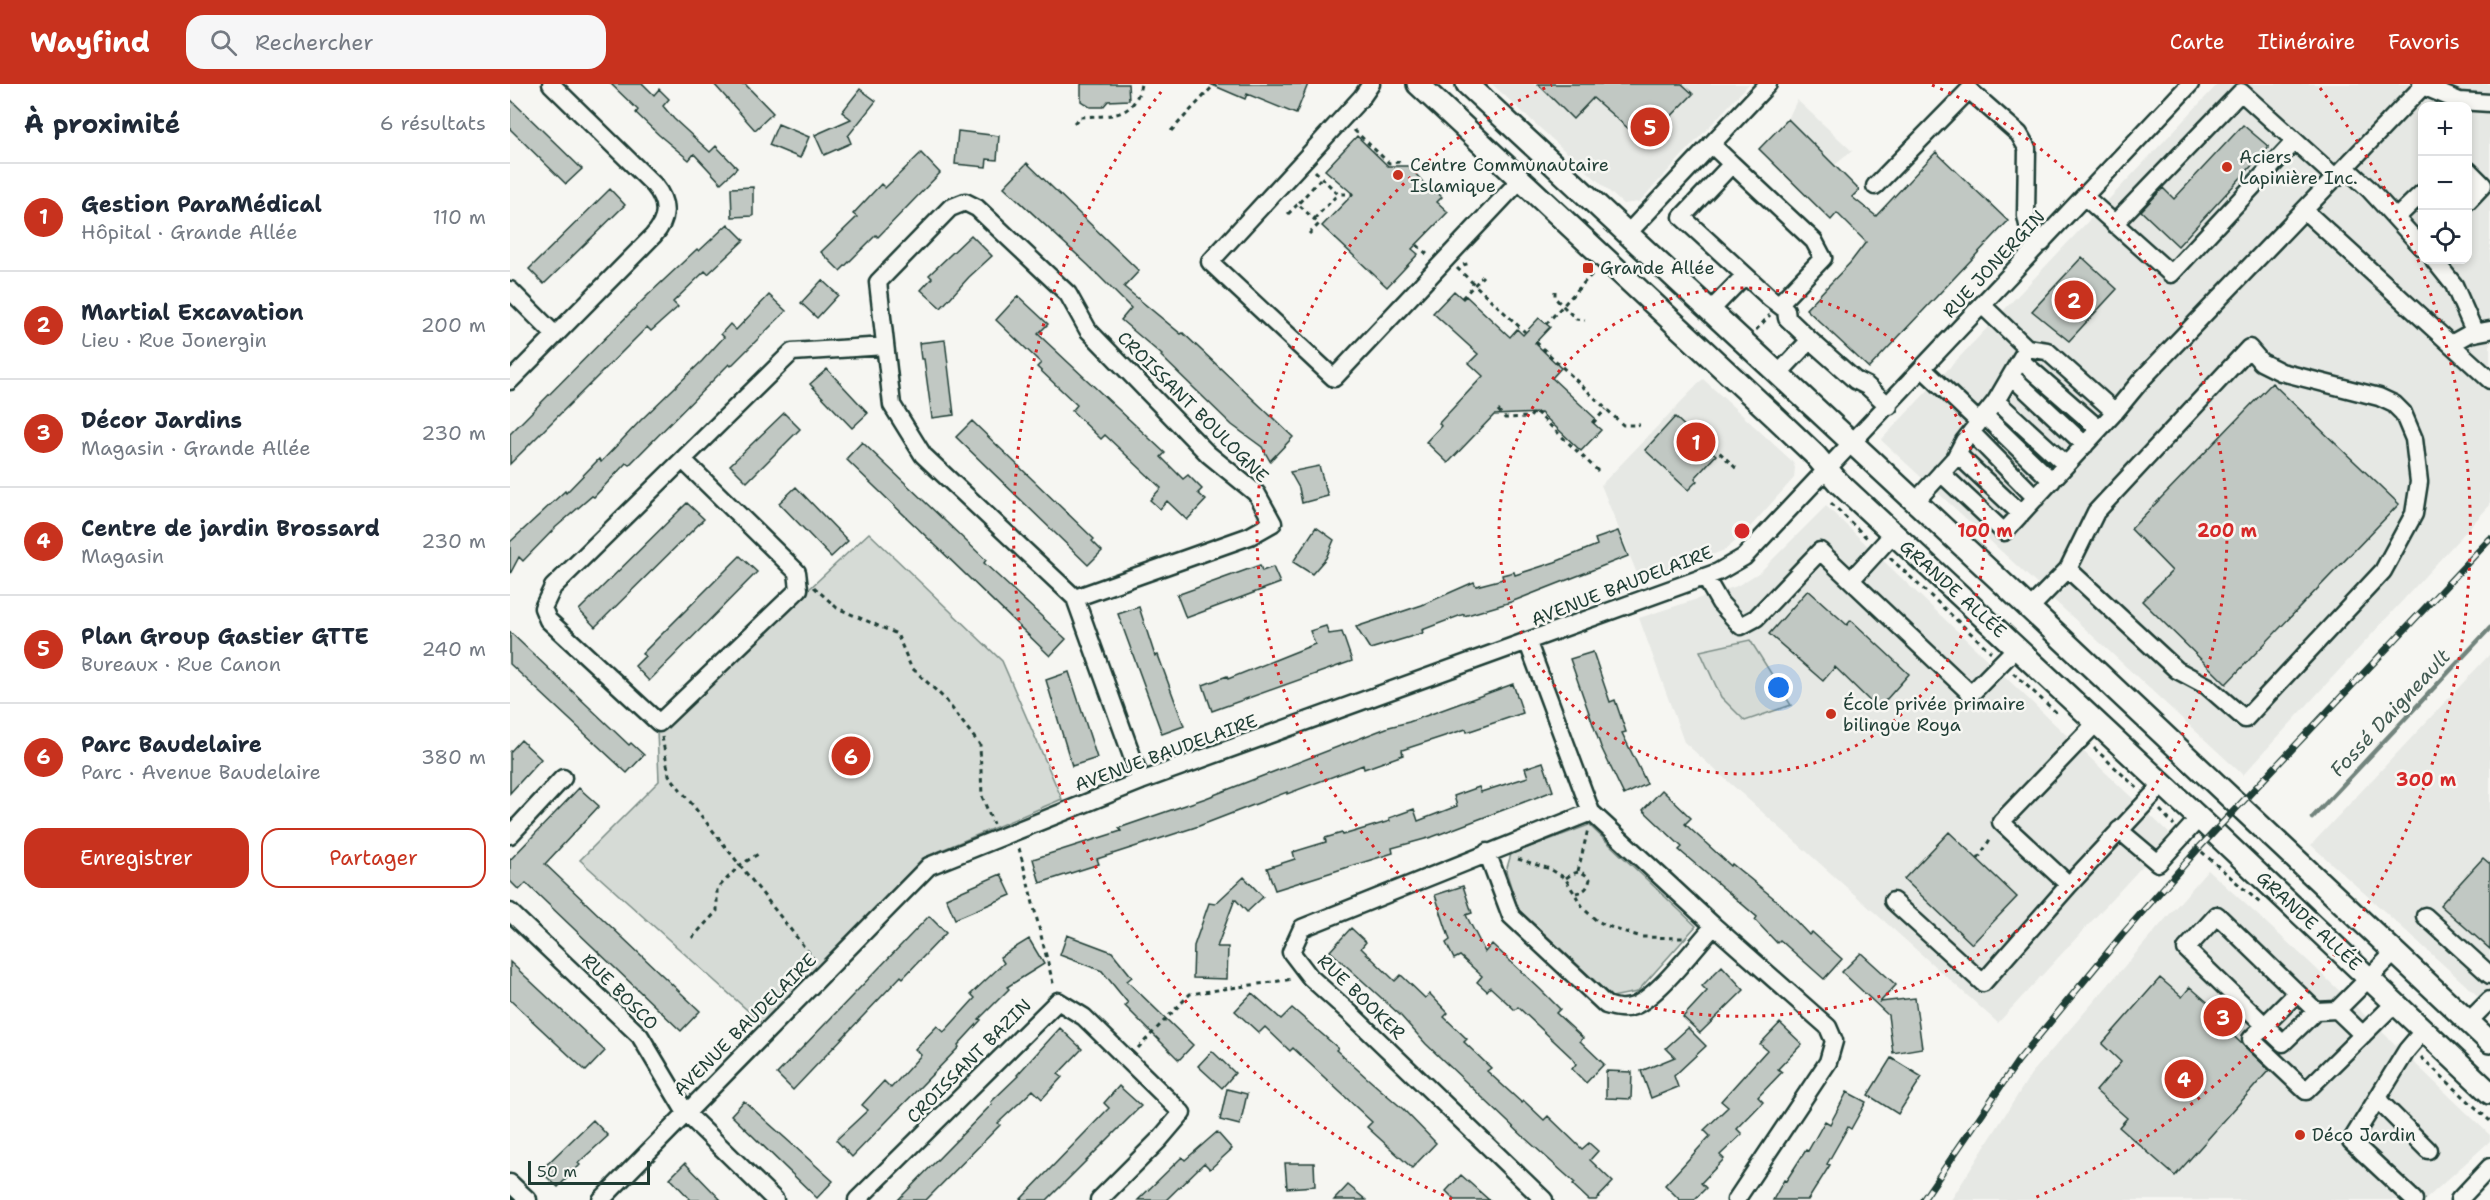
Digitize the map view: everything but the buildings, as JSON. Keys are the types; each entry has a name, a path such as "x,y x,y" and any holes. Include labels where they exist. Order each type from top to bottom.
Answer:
{"main road":[{"name":"GRANDE ALLÉE","path":"1418,84 1809,450 1826,471 2017,647 2490,1093"},
{"name":"GRANDE ALLÉE","path":"1467,84 2490,1042"}],"street":[{"path":"1371,84 1362,97 1210,262 1334,378 1521,179"},
{"path":"1628,233 1768,84"},
{"name":"RUE JONERGIN","path":"1826,471 2190,84"},
{"path":"510,381 658,231 666,212 663,197 654,185 553,85"},
{"path":"1941,473 2004,532 2115,412 2143,378 2305,211 2422,85 2459,101 2490,103"},
{"path":"1875,186 1969,90 2019,134 2023,141 2028,155 2026,216 2028,225 2042,243"},
{"path":"2114,224 2241,92 2295,141 2341,173 2397,217 2418,241"},
{"path":"2085,197 2170,274 2295,141"},
{"path":"1711,144 1814,241 1822,258 1779,304"},
{"path":"1732,164 1682,217 1786,310 1787,318 1810,340 1855,380 1868,386 1889,406"},
{"path":"2472,174 2486,186 2472,198"},
{"path":"2397,217 2418,197"},
{"name":"CROISSANT BOULOGNE","path":"1075,598 1250,536 1273,523 1257,494 1208,454 1088,330 1068,294 976,208 965,202 950,208 878,282 892,405 923,455 1075,598 1141,782"},
{"path":"2305,211 2490,381"},
{"path":"2437,264 2454,285 2483,331 2461,337 2451,344"},
{"path":"1710,311 1745,275"},
{"path":"510,290 555,335"},
{"path":"1983,306 2024,354 2099,429"},
{"path":"1778,374 1810,340"},
{"path":"683,460 797,572 799,589 659,723 548,620 543,608 553,587 792,352 885,346"},
{"path":"2029,609 2068,569 2096,512 2248,348 2261,362 2281,372 2379,397 2394,404 2409,424 2418,460 2417,501 2414,514 2383,571 2245,719 2207,686 2177,670 2068,569"},
{"path":"2024,354 2047,351 2115,412"},
{"path":"1915,502 1957,454 1996,401 2024,354"},
{"path":"1923,369 1978,423 2052,480"},
{"path":"2011,376 2085,445"},
{"path":"1996,401 2066,465"},
{"path":"1978,423 2036,498"},
{"path":"1957,454 2021,514"},
{"name":"AVENUE BAUDELAIRE","path":"601,1200 929,866 1141,782 1528,643 1727,568 1752,550 1826,471"},
{"path":"1851,580 1893,534"},
{"path":"1705,577 1720,603 1741,626 1756,618 1820,551 1971,694 2017,647"},
{"path":"1528,643 1591,812 1828,1027 1834,1041 1828,1062 1736,1200"},
{"path":"2069,885 2001,822 2097,722"},
{"path":"510,835 563,778"},
{"path":"1893,902 1983,983 2069,885 2163,784"},
{"name":"RUE BOOKER","path":"1545,1200 1310,977 1291,952 1302,928 1591,812"},
{"path":"2119,830 2158,863 2199,818"},
{"path":"1487,852 1511,915 1606,1005 1620,1009 1632,1007 1648,998 1714,926"},
{"name":"RUE BOSCO","path":"510,912 640,1036 686,1113"},
{"path":"2316,1011 2217,915 2186,949 2283,1042 2316,1011 2337,1010 2395,952"},
{"path":"2425,916 2490,975"},
{"path":"2297,993 2251,1039 2306,1090 2395,1003"},
{"path":"2468,1022 2490,1000"},
{"name":"CROISSANT BAZIN","path":"857,1200 1058,1001 1084,1017 1182,1113 1159,1140 1099,1200"},
{"path":"2337,1010 2363,1035"},
{"path":"2414,1200 2351,1141 2407,1050 2424,1030"},
{"path":"2377,1099 2428,1150"},
{"path":"686,1113 775,1200"},
{"path":"2459,1200 2490,1167"},
{"path":"510,1183 528,1200"}],"path":[{"path":"1074,123 1080,117 1114,115 1126,111 1135,103 1141,84"},
{"path":"1171,131 1215,84"},
{"path":"1349,125 1389,163 1399,162 1399,166"},
{"path":"1288,214 1321,178 1338,194 1353,194"},
{"path":"1314,219 1338,194"},
{"path":"1298,204 1319,224 1309,234"},
{"path":"1417,244 1421,249"},
{"path":"1456,267 1525,332"},
{"path":"1546,324 1593,273"},
{"path":"1462,298 1483,276"},
{"path":"1555,291 1555,298 1576,319 1585,320"},
{"path":"1755,332 1765,321"},
{"path":"1536,342 1623,425 1640,425"},
{"path":"1593,423 1606,409"},
{"path":"1498,410 1505,418 1530,417 1535,411 1598,471"},
{"path":"1700,434 1739,471"},
{"name":"GRANDE ALLÉE","path":"1829,499 1834,507 1872,542"},
{"name":"GRANDE ALLÉE","path":"1888,557 1995,656"},
{"path":"797,572 837,608 897,634 911,667 945,699 980,745 982,796 990,818"},
{"path":"2010,670 2061,717"},
{"path":"659,723 669,775 813,958"},
{"path":"2089,743 2142,793"},
{"path":"2153,803 2180,831"},
{"path":"1578,871 1591,812"},
{"path":"1978,859 2001,822"},
{"path":"1015,832 1058,1001"},
{"name":"GRANDE ALLÉE","path":"2191,842 2248,894"},
{"path":"692,938 717,911 717,889 740,865 760,854"},
{"path":"1515,859 1550,869 1565,878 1584,909 1597,921 1615,929 1642,937 1702,939"},
{"path":"1565,878 1578,871 1584,872 1590,879 1589,886 1576,893"},
{"path":"1127,1059 1190,994 1310,977"},
{"path":"2420,1056 2490,1121"}],"shaded area":[{"path":"1492,84 1749,84 1639,202 1623,204"},
{"path":"2218,84 2490,84 2490,505 2243,775 1881,440"},
{"path":"1797,100 1852,151 1836,164 1807,197 1759,149 1788,119"},
{"path":"1703,379 1793,462 1794,478 1743,535 1725,550 1640,581 1601,485"},
{"path":"1826,506 2171,835 1998,1023 1684,742 1639,618 1737,586 1760,572"},
{"path":"869,533 1002,661 1062,799 923,858 765,1026 580,860 659,781 657,731"},
{"path":"1750,640 1791,705 1745,721 1721,697 1700,651"},
{"path":"2490,654 2490,1007 2311,845"},
{"path":"1589,825 1696,926 1637,992 1612,997 1518,909 1506,871 1511,854"},
{"path":"2208,870 2306,959 2490,1135 2490,1141 2425,1200 2404,1200 2400,1197 2397,1200 1951,1200 2031,1074"}],"waterway":[{"name":"Fossé Daigneault","path":"2312,818 2490,628"}],"railway":[{"path":"1923,1200 2018,1061 2122,935 2198,849 2490,539"}],"place":[{"name":"Plan Group Gastier GTTE","path":"1650,127"},
{"name":"Aciers Lapinière Inc.","path":"2227,167"},
{"name":"Centre Communautaire Islamique","path":"1398,175"},
{"name":"Grande Allée","path":"1588,268"},
{"name":"Martial Excavation","path":"2074,300"},
{"name":"Gestion ParaMédical","path":"1696,442"},
{"name":"École privée primaire bilingue Roya","path":"1831,714"},
{"name":"Parc Baudelaire","path":"851,756"},
{"name":"Décor Jardins","path":"2223,1017"},
{"name":"Centre de jardin Brossard","path":"2184,1079"},
{"name":"Déco Jardin","path":"2300,1135"}]}
